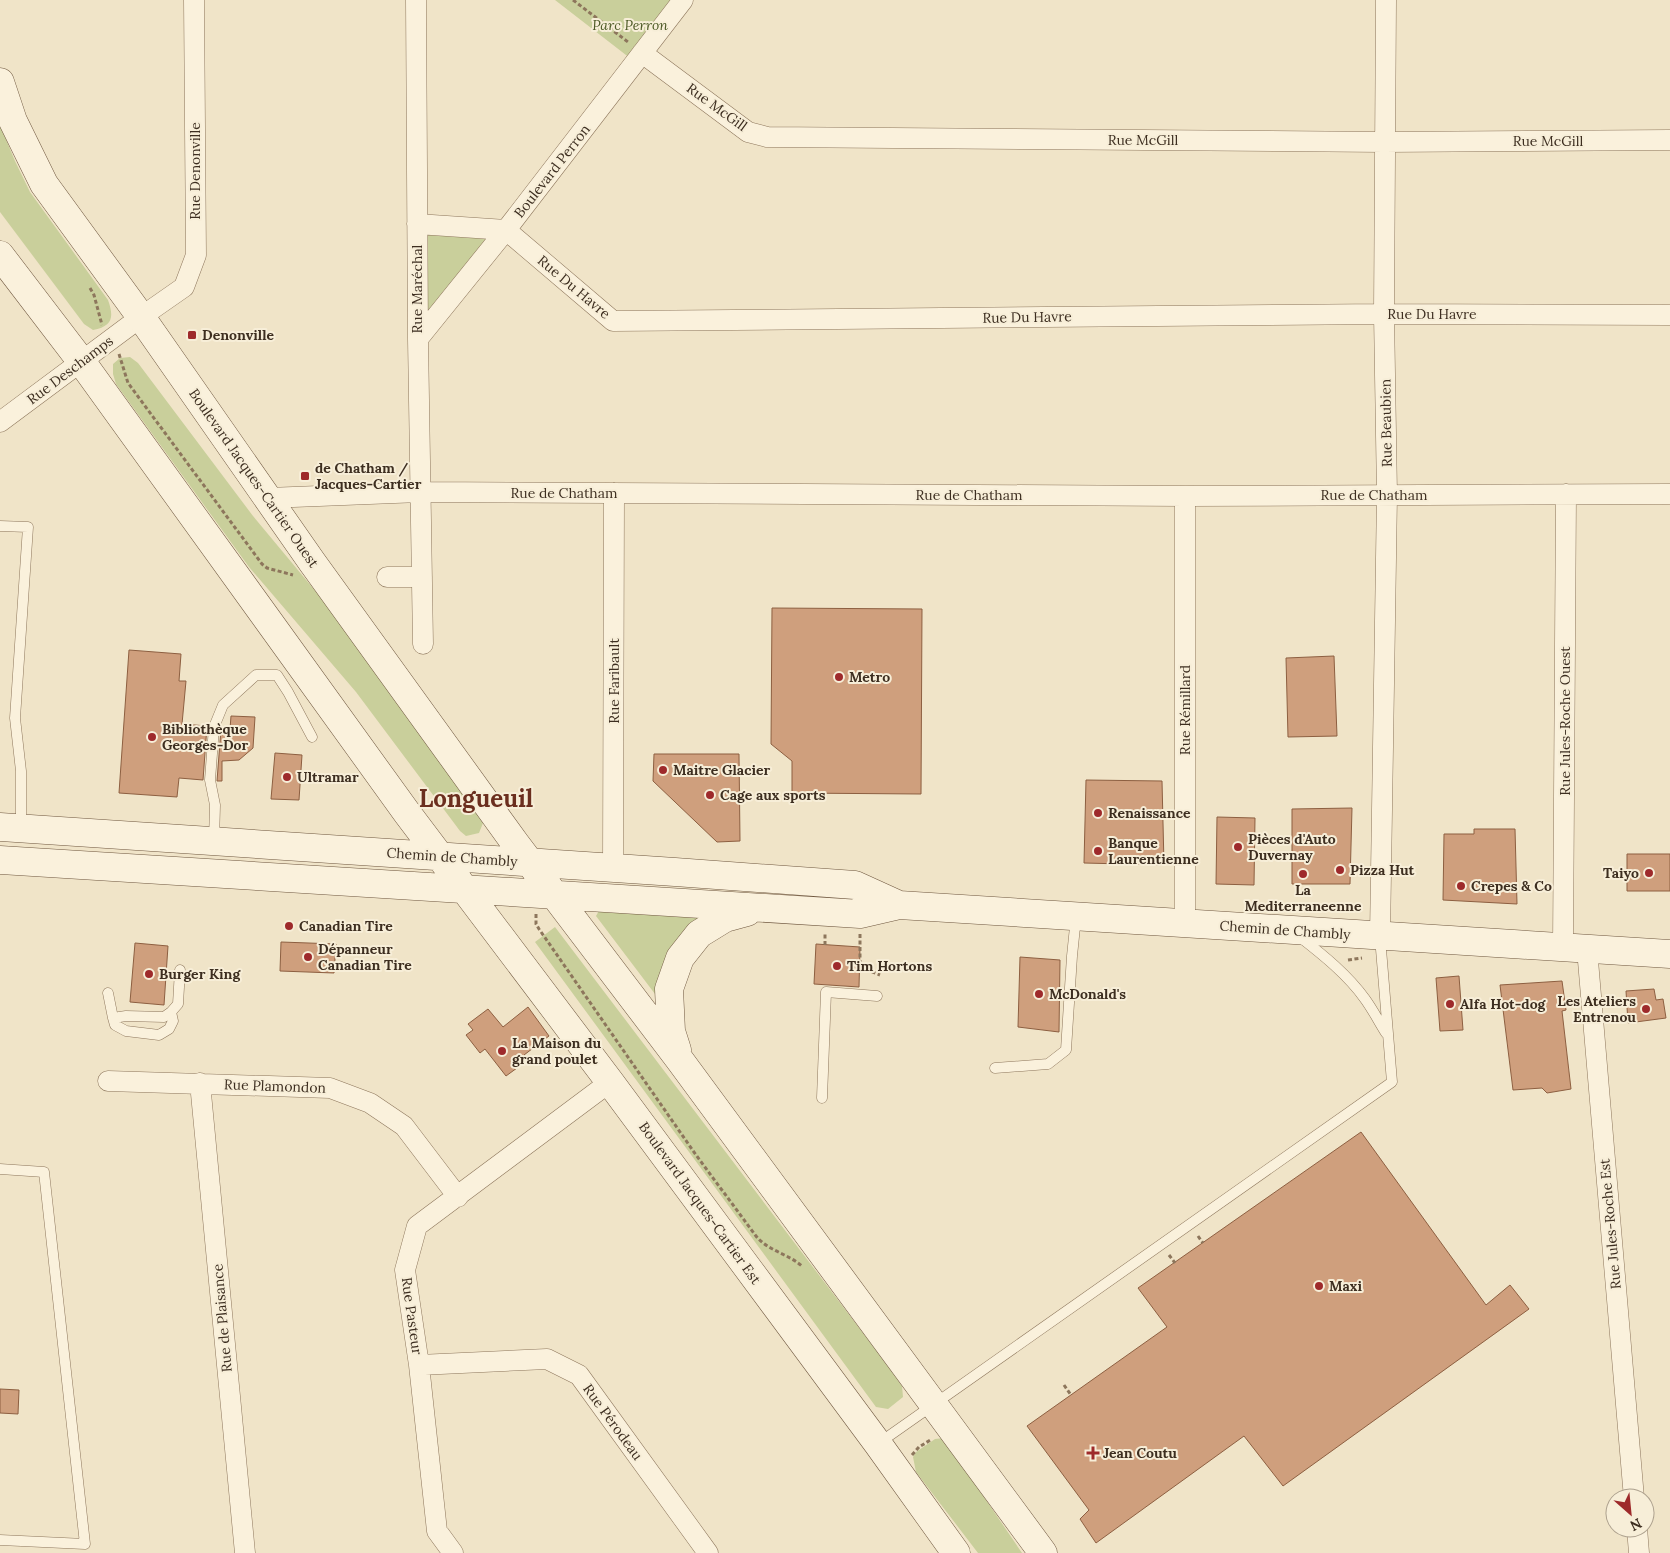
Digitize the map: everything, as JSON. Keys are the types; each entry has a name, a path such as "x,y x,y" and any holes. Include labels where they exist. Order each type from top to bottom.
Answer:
{"main road":[{"name":"Boulevard Jacques-Cartier Ouest","path":"0,82 13,120 44,184 141,317 395,677 529,862"},
{"path":"0,255 81,362 440,856"},
{"path":"392,853 405,839 407,813"},
{"name":"Chemin de Chambly","path":"11,828 855,885 899,905"},
{"name":"Boulevard Jacques-Cartier Est","path":"440,856 878,1444 956,1553"},
{"name":"Chemin de Chambly","path":"0,860 860,914 899,905 1670,954"},
{"path":"529,862 679,1059 926,1410 1043,1553"},
{"path":"679,1059 671,1030 668,989 680,958 699,934 723,919 764,908"}],"street":[{"name":"Rue Denonville","path":"141,317 184,287 196,255 194,0"},
{"name":"Rue Maréchal","path":"416,0 418,339 423,644"},
{"name":"Boulevard Perron","path":"418,339 506,230 683,0"},
{"name":"Rue Beaubien","path":"1380,936 1387,495 1384,314 1386,0"},
{"name":"Rue McGill","path":"642,53 748,132 768,137 1384,142 1670,140"},
{"path":"417,224 506,230"},
{"name":"Rue Du Havre","path":"506,230 613,321 1384,314 1670,316"},
{"name":"Rue Deschamps","path":"0,422 141,317"},
{"name":"Rue de Chatham","path":"268,498 420,492 1185,496 1670,494"},
{"name":"Rue Faribault","path":"613,868 614,494"},
{"name":"Rue Jules-Roche Ouest","path":"1566,494 1575,948"},
{"name":"Rue Rémillard","path":"1184,923 1185,496"},
{"path":"387,577 422,577"},
{"name":"Rue Jules-Roche Est","path":"1575,948 1633,1488"},
{"name":"Rue Plamondon","path":"108,1081 330,1088 370,1103 404,1126 458,1197"},
{"name":"Rue Pasteur","path":"453,1553 437,1531 420,1365 405,1270 417,1226 610,1082"},
{"name":"Rue de Plaisance","path":"200,1083 245,1553"},
{"name":"Rue Pérodeau","path":"420,1365 547,1359 579,1374 708,1553"},
{"path":"1638,1538 1639,1553"}],"lane":[{"path":"0,526 28,527 15,718 21,771 11,828"},
{"path":"214,841 215,806 210,780 214,727 223,705 256,675 277,675 312,737"},
{"path":"995,1068 1048,1064 1066,1050 1076,916"},
{"path":"1291,930 1345,976 1365,999 1388,1036"},
{"path":"878,1444 1392,1082 1380,936"},
{"path":"113,1018 126,1016 164,1017 171,1012 178,1004 180,970"},
{"path":"822,1098 826,992 877,996"},
{"path":"108,993 115,1025 126,1031 159,1035 169,1029 173,1020 171,1012"},
{"path":"0,1170 44,1172 85,1544 0,1540"}],"path":[{"path":"573,0 642,53"},
{"name":"Boulevard Jacques-Cartier Ouest","path":"85,281 94,295 102,327 120,356 128,383 262,564 267,568 295,576"},
{"path":"860,914 860,968 880,975"},
{"name":"Boulevard Jacques-Cartier Est","path":"539,929 696,1155 762,1244 795,1260 807,1270"},
{"path":"1345,960 1364,958"},
{"path":"1064,1384 1071,1395"},
{"path":"911,1460 912,1455 919,1447 934,1438 926,1410"}],"green space":[{"name":"Parc Perron","path":"555,0 683,0 635,62"},
{"path":"0,125 30,192 108,300 111,316 105,326 93,330 84,324 0,212"},
{"path":"417,224 506,230 418,339"},
{"path":"130,357 138,363 253,516 327,605 479,813 483,823 479,833 466,836 460,831 356,692 249,567 116,384 113,364 120,358"},
{"path":"600,909 713,914 661,995 655,994 596,916"},
{"path":"555,927 902,1386 903,1397 888,1409 876,1407 535,942"},
{"path":"944,1438 1022,1553 978,1553 916,1472 913,1457 916,1452 935,1439"}],"building":[{"path":"772,608 922,609 921,794 792,793 792,761 771,744"},
{"name":"Bibliothèque Georges-Dor","path":"129,650 181,654 179,681 186,681 182,724 207,726 203,780 179,778 177,797 119,793"},
{"path":"1334,656 1337,736 1288,737 1286,658"},
{"path":"231,716 255,717 253,748 239,760 222,761 222,781 217,781 221,729 230,729"},
{"name":"Ultramar","path":"275,753 302,755 299,800 271,799"},
{"path":"654,754 739,754 740,841 717,842 653,781"},
{"path":"1086,780 1162,781 1164,865 1084,863"},
{"path":"1352,808 1350,884 1292,884 1292,809"},
{"path":"1217,817 1255,818 1254,885 1216,884"},
{"path":"1474,829 1515,829 1517,904 1443,900 1444,834 1474,834"},
{"name":"Taiyo","path":"1627,854 1670,854 1670,891 1627,891"},
{"name":"Dépanneur Canadian Tire","path":"281,942 336,944 334,973 280,971"},
{"name":"Burger King","path":"135,943 168,946 164,1005 130,1002"},
{"path":"816,944 860,947 859,987 814,984"},
{"path":"1020,957 1060,960 1059,1032 1018,1027"},
{"name":"Alfa Hot-dog","path":"1459,976 1463,1030 1440,1031 1436,978"},
{"path":"1562,981 1566,1010 1562,1011 1571,1089 1547,1093 1542,1088 1513,1090 1500,985"},
{"name":"Les Ateliers Entrenou","path":"1654,989 1656,1000 1663,999 1666,1018 1628,1023 1626,991"},
{"path":"528,1007 549,1036 524,1055 528,1060 506,1076 485,1049 480,1053 466,1035 473,1030 468,1024 488,1009 503,1027"},
{"path":"1361,1132 1486,1305 1510,1285 1529,1309 1283,1486 1244,1436 1096,1543 1080,1519 1089,1510 1027,1426 1167,1327 1138,1288"},
{"path":"0,1389 19,1390 18,1414 0,1413"}],"place":[{"name":"Denonville","path":"192,335"},
{"name":"de Chatham / Jacques-Cartier","path":"305,476"},
{"name":"Metro","path":"839,677"},
{"name":"Bibliothèque Georges-Dor","path":"152,737"},
{"name":"Maitre Glacier","path":"663,770"},
{"name":"Ultramar","path":"287,777"},
{"name":"Cage aux sports","path":"710,795"},
{"name":"Renaissance","path":"1098,813"},
{"name":"Pièces d'Auto Duvernay","path":"1238,847"},
{"name":"Banque Laurentienne","path":"1098,851"},
{"name":"Pizza Hut","path":"1340,870"},
{"name":"Taiyo","path":"1649,873"},
{"name":"La Mediterraneenne","path":"1303,874"},
{"name":"Crepes & Co","path":"1461,886"},
{"name":"Canadian Tire","path":"289,926"},
{"name":"Dépanneur Canadian Tire","path":"308,957"},
{"name":"Tim Hortons","path":"837,966"},
{"name":"Burger King","path":"149,974"},
{"name":"McDonald's","path":"1039,994"},
{"name":"Alfa Hot-dog","path":"1450,1004"},
{"name":"Les Ateliers Entrenou","path":"1646,1009"},
{"name":"La Maison du grand poulet","path":"502,1051"},
{"name":"Maxi","path":"1319,1286"},
{"name":"Jean Coutu","path":"1093,1453"}],"district":[{"name":"Longueuil","path":"476,798"}]}
